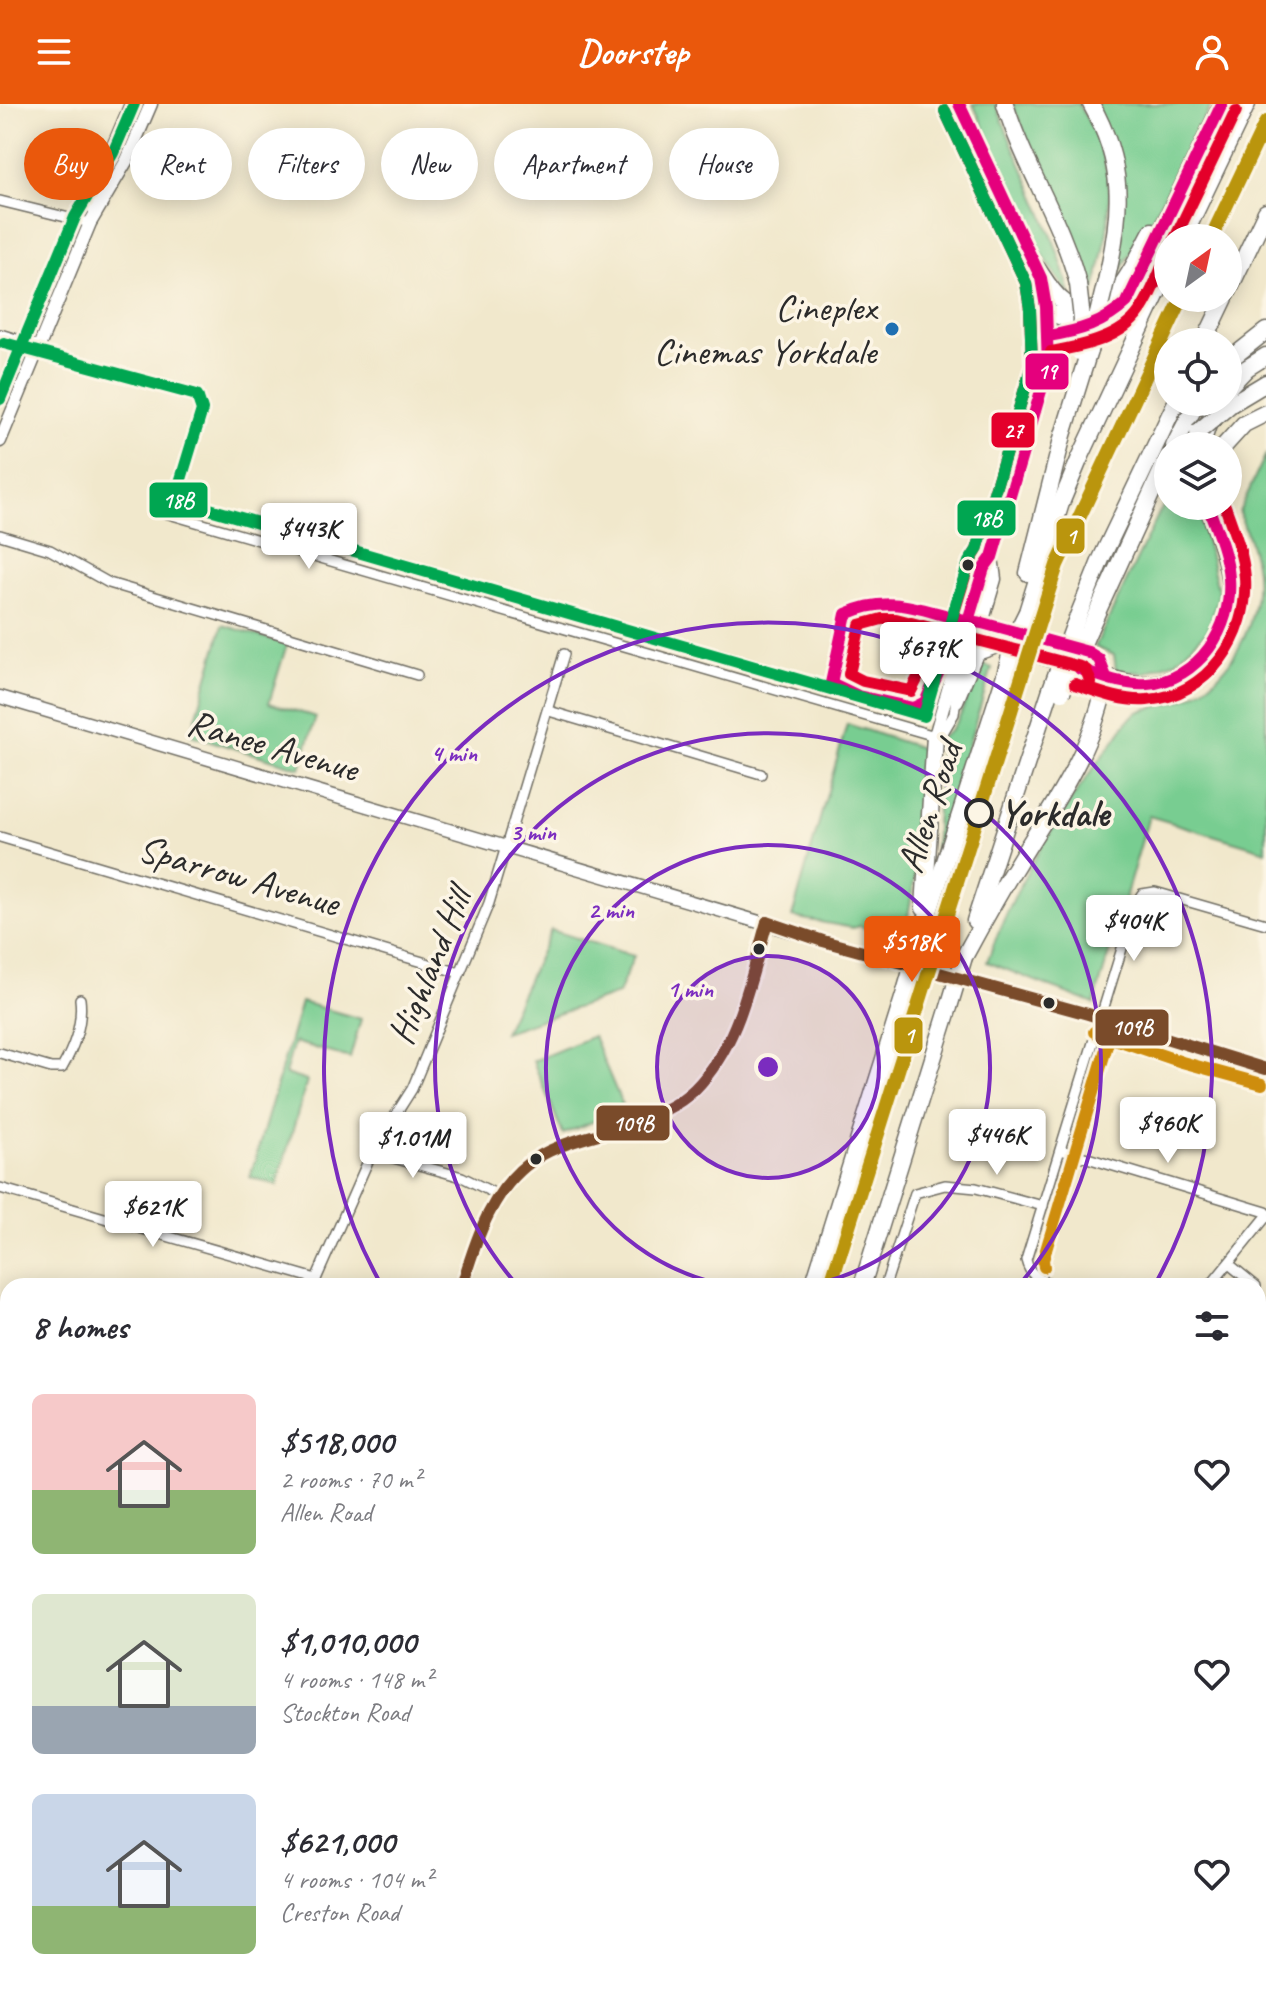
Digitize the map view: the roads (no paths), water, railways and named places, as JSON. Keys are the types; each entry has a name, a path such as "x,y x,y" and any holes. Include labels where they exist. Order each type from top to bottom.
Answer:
{"highway":[{"path":"1005,104 1020,146 1065,244 1078,284 1084,352"},
{"path":"1022,610 1118,224 1118,177 1104,130 1091,104"},
{"path":"1048,336 1092,328 1115,315 1137,287 1222,104"},
{"path":"1190,224 1247,104"},
{"path":"1037,268 1066,304 1082,310 1104,305 1121,287 1198,155"},
{"path":"1242,263 1266,212"},
{"name":"Allen Road","path":"816,1278 1005,675 1022,610 1079,460 1154,300"},
{"path":"1047,311 1071,323 1092,328"},
{"path":"1242,350 1266,331"},
{"path":"1242,375 1247,368 1266,356"},
{"path":"1242,392 1266,383"},
{"path":"1237,432 1244,424 1266,413"},
{"name":"Allen Road","path":"864,1278 1016,794 1081,628 1101,559 1169,416"},
{"path":"1143,516 1154,490"},
{"path":"1081,628 1154,498"},
{"path":"964,957 1072,770 1090,732 1106,677 1136,684 1163,682 1193,666 1210,648 1226,617 1230,594 1227,566 1214,520"},
{"path":"923,930 935,736"}],"street":[{"path":"0,441 90,223 110,154 131,104"},
{"path":"90,223 127,160 151,104"},
{"path":"935,736 967,623 984,568 992,557 1048,367 1047,311 1037,268 959,104"},
{"path":"0,201 90,223"},
{"path":"0,334 37,351"},
{"path":"155,510 884,724 935,736"},
{"path":"0,535 50,550 109,583 417,675"},
{"path":"982,623 995,579 992,557"},
{"path":"967,623 982,623 1088,652 1102,664 1106,677"},
{"path":"967,623 978,636 1000,646 1106,677"},
{"path":"957,701 958,682 967,647 967,623"},
{"path":"935,736 950,723 977,654 1000,646"},
{"name":"Highland Hill","path":"316,1278 372,1152 412,1089 489,903 564,654"},
{"name":"Ranee Avenue","path":"0,697 823,941 1099,1017 1266,1069"},
{"path":"549,711 761,774"},
{"name":"Sparrow Avenue","path":"0,837 460,973"},
{"path":"1038,1278 1029,1271 1026,1260 1136,903 1142,894 1155,892 1266,924"},
{"path":"465,1278 498,1195 521,1169 537,1158 657,1114 693,1090 722,1055 732,1034 767,922"},
{"path":"0,1053 51,1068 62,1068 71,1053 82,1014 80,999"},
{"path":"1061,1150 1266,1214 1217,1278"},
{"path":"372,1152 462,1177 498,1195"},
{"path":"888,1278 915,1193 945,1185 976,1188 1043,1206"},
{"path":"0,1188 301,1278"},
{"path":"1229,1264 1246,1278"}],"metro line":[{"name":"1","path":"1218,224 1266,122"},
{"name":"1","path":"833,1278 1057,565 1175,312"}],"place":[{"name":"Cineplex Cinemas Yorkdale","path":"892,329"},
{"name":"Yorkdale","path":"979,813"}]}
